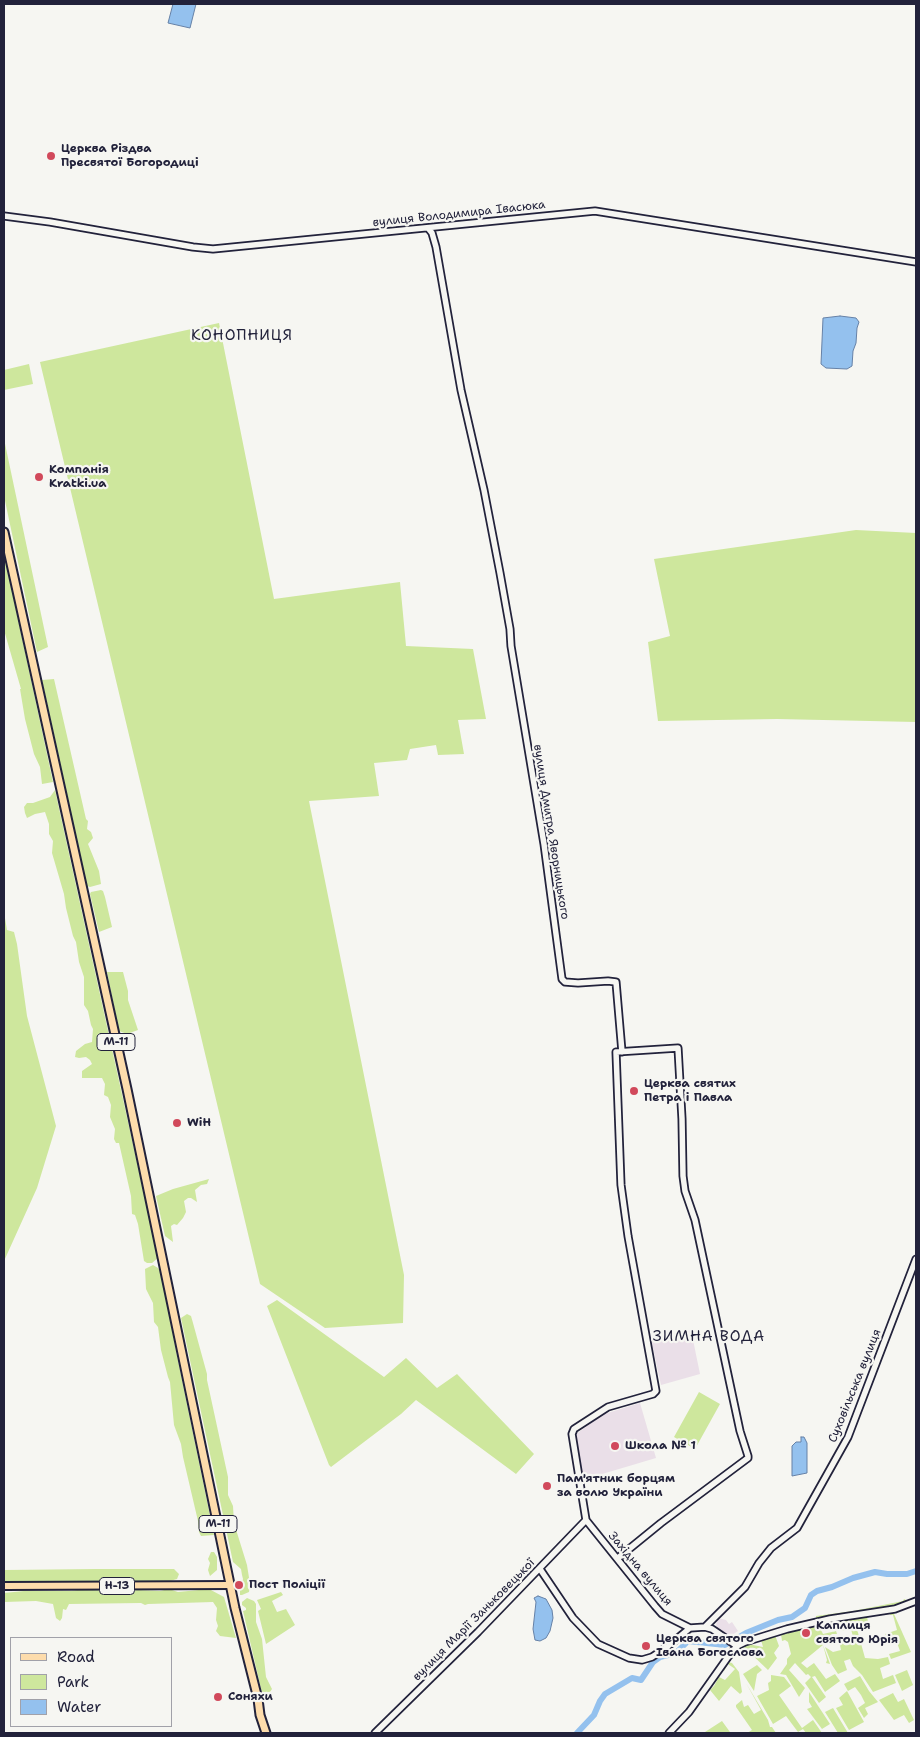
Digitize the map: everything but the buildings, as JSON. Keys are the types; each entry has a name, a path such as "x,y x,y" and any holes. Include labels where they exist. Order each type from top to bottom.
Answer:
{"highway":[{"name":"М-11","path":"4,532 127,1089 230,1585 258,1699 260,1715 266,1733"},
{"name":"М-11","path":"258,1699 271,1733"}],"main road":[{"name":"Н-13","path":"4,1586 230,1585"}],"street":[{"name":"вулиця Володимира Івасюка","path":"4,216 213,249 595,211 916,262"},
{"name":"вулиця Дмитра Яворницького","path":"428,228 432,233 436,248 460,382 484,490 511,641 544,844 562,979 565,982 578,983 616,982 619,1052"},
{"path":"586,1520 572,1434 577,1426 608,1407 653,1394 656,1391 622,1195 619,1052 678,1048 682,1118 682,1176 695,1220 748,1458 661,1522 618,1558"},
{"name":"Суховільська вулиця","path":"705,1627 746,1587 759,1563 771,1548 797,1528 848,1437 916,1259"},
{"name":"Західна вулиця","path":"586,1520 658,1610 690,1628"},
{"name":"вулиця Марії Заньковецької","path":"375,1733 540,1569 586,1520"},
{"path":"540,1569 573,1618 598,1644 628,1658 642,1660 652,1657 690,1628 705,1627 712,1629 735,1645"},
{"path":"669,1733 690,1712 735,1645 787,1629 830,1619 895,1609 916,1601"}],"shaded area":[{"path":"691,1330 700,1374 661,1385 651,1339"},
{"name":"Школа № 1","path":"640,1403 656,1458 582,1480 575,1435 601,1415"},
{"path":"718,1618 726,1620 729,1624 732,1622 738,1631 729,1637 718,1629 716,1625"}],"green space":[{"path":"219,323 274,599 400,582 406,646 473,649 486,719 458,720 464,754 438,755 436,745 410,749 407,760 374,763 379,796 309,801 404,1275 403,1323 325,1328 260,1284 40,362"},
{"path":"29,364 33,384 4,390 4,370"},
{"path":"4,439 48,647 37,652 4,496"},
{"path":"856,530 916,533 916,722 777,719 658,721 648,642 670,636 654,559"},
{"path":"4,554 53,782 42,784 40,767 34,754 25,719 21,689 4,630"},
{"path":"54,679 88,821 87,829 91,832 93,838 88,844 99,871 101,884 90,887 87,886 42,680"},
{"path":"55,790 158,1258 152,1263 144,1261 138,1224 135,1215 132,1214 131,1196 119,1143 116,1143 114,1139 115,1129 110,1117 111,1105 108,1097 104,1095 105,1084 102,1078 82,1078 82,1071 92,1064 86,1057 75,1057 76,1051 85,1044 92,1042 93,1029 88,1011 84,1005 84,977 52,853 53,841 49,834 49,824 45,812 27,818 24,807 27,803 33,803 50,797"},
{"path":"101,890 105,897 112,927 99,932 90,894 91,892"},
{"path":"4,912 7,930 14,932 17,944 27,1016 56,1126 37,1188 4,1261"},
{"path":"107,972 123,972 128,991 128,1000 138,1030 127,1034 119,1031"},
{"path":"209,1179 207,1184 201,1185 195,1190 197,1202 191,1198 184,1201 186,1212 183,1218 177,1225 171,1226 173,1242 165,1236 156,1196"},
{"path":"153,1265 163,1274 175,1346 214,1535 201,1536 199,1532 181,1444 174,1425 170,1382 161,1350 158,1327 154,1322 153,1303 146,1289 145,1269"},
{"path":"277,1300 384,1377 406,1358 437,1388 457,1374 534,1454 516,1474 416,1400 401,1414 331,1467 267,1306"},
{"path":"187,1314 191,1316 207,1374 228,1477 228,1495 233,1506 234,1523 247,1565 250,1584 249,1592 242,1595 240,1595 243,1579 241,1569 233,1562 181,1318"},
{"path":"699,1392 720,1404 695,1449 674,1437"},
{"path":"211,1552 214,1552 217,1557 217,1570 210,1576 208,1570 210,1563 208,1559"},
{"path":"174,1569 179,1574 177,1579 170,1581 16,1583 4,1581 4,1570"},
{"path":"83,1589 160,1591 169,1589 178,1592 209,1589 224,1597 236,1638 220,1636 216,1631 218,1626 216,1620 217,1608 213,1602 145,1605 141,1603 69,1604 66,1610 63,1609 60,1621 56,1618 53,1604 36,1601 4,1602 4,1593"},
{"path":"281,1592 283,1595 272,1601 277,1612 286,1609 295,1625 266,1644 258,1611 261,1609 257,1600"},
{"path":"247,1598 256,1604 256,1622 262,1639 266,1677 272,1689 270,1692 262,1693 243,1611 246,1608 242,1605 242,1602"},
{"path":"904,1599 908,1601 894,1607 816,1620 816,1616 853,1611 903,1601"},
{"path":"891,1613 894,1614 911,1652 891,1659 889,1654 900,1651 896,1640 889,1641 885,1634 897,1630 893,1615 890,1615"},
{"path":"867,1617 869,1626 857,1629 865,1658 878,1659 888,1657 890,1664 880,1668 883,1679 893,1675 896,1683 873,1692 862,1675 853,1666 850,1659 844,1661 847,1670 838,1674 832,1665 825,1647 833,1652 841,1650 839,1640 853,1637 851,1629 839,1631 836,1621"},
{"path":"834,1621 835,1623 822,1625 821,1630 823,1634 836,1631 837,1634 832,1634 822,1640 820,1637 823,1645 801,1663 807,1668 814,1663 826,1679 835,1674 840,1681 825,1692 815,1676 812,1677 826,1697 819,1703 805,1683 811,1677 808,1674 806,1675 795,1663 789,1670 805,1688 799,1697 786,1675 780,1674 791,1654 788,1642 782,1641 781,1634"},
{"path":"775,1635 779,1646 774,1653 777,1658 768,1670 748,1651 745,1653 742,1649 748,1644 763,1647 761,1640"},
{"path":"823,1645 830,1664 826,1663"},
{"path":"728,1662 732,1663 739,1672 742,1692 740,1694 731,1686 719,1701 710,1690 719,1677 725,1680 735,1669 728,1664 724,1671"},
{"path":"757,1665 762,1670 757,1674 754,1691 743,1674"},
{"path":"907,1670 913,1685 902,1691 895,1675"},
{"path":"771,1675 784,1677 791,1686 779,1695 802,1728 813,1720 822,1733 806,1733 803,1729 798,1732 786,1716 773,1724 757,1696 769,1690 768,1683 771,1681"},
{"path":"860,1676 878,1702 865,1708 868,1714 864,1718 858,1708 865,1703 861,1695 855,1687 848,1691 844,1684"},
{"path":"746,1683 768,1720 770,1727 776,1733 747,1733 752,1730 736,1705 742,1700 744,1707 748,1705 754,1714 761,1710"},
{"path":"847,1691 864,1722 849,1730 836,1708 843,1705 839,1698"},
{"path":"809,1692 830,1724 822,1729 807,1709 812,1707 809,1702"},
{"path":"893,1693 898,1702 904,1699 914,1720 909,1723 904,1715 894,1720 879,1700"},
{"path":"833,1708 848,1733 838,1733 825,1712"},
{"path":"722,1721 730,1732 705,1732"}],"water":[{"path":"173,4 196,4 190,28 168,23"},
{"path":"840,316 856,318 859,322 852,366 847,369 826,368 821,364 823,318"},
{"path":"801,1437 804,1437 807,1443 807,1473 792,1476 792,1446 796,1442 801,1442"},
{"path":"538,1596 546,1599 552,1610 553,1618 550,1631 546,1638 540,1641 535,1640 533,1629 536,1602 534,1598"}],"waterway":[{"name":"ЗИМНА ВОДА","path":"577,1733 594,1715 605,1694 632,1678 641,1680 653,1662 660,1657 676,1653 688,1641 725,1645 746,1633 778,1620 792,1617 805,1608 811,1595 817,1591 875,1572 907,1574 916,1571"}],"place":[{"name":"Церква Різдва Пресвятої Богородиці","path":"51,156"},
{"name":"Компанія Kratki.ua","path":"39,477"},
{"name":"Церква святих Петра і Павла","path":"634,1091"},
{"name":"WiH","path":"177,1123"},
{"name":"Школа № 1","path":"615,1446"},
{"name":"Пам'ятник борцям за волю України","path":"547,1486"},
{"name":"Пост Поліції","path":"239,1585"},
{"name":"Каплиця святого Юрія","path":"806,1633"},
{"name":"Церква святого Івана Богослова","path":"646,1646"},
{"name":"Соняхи","path":"218,1697"}],"district":[{"name":"КОНОПНИЦЯ","path":"242,336"},
{"name":"ЗИМНА ВОДА","path":"709,1337"}]}
